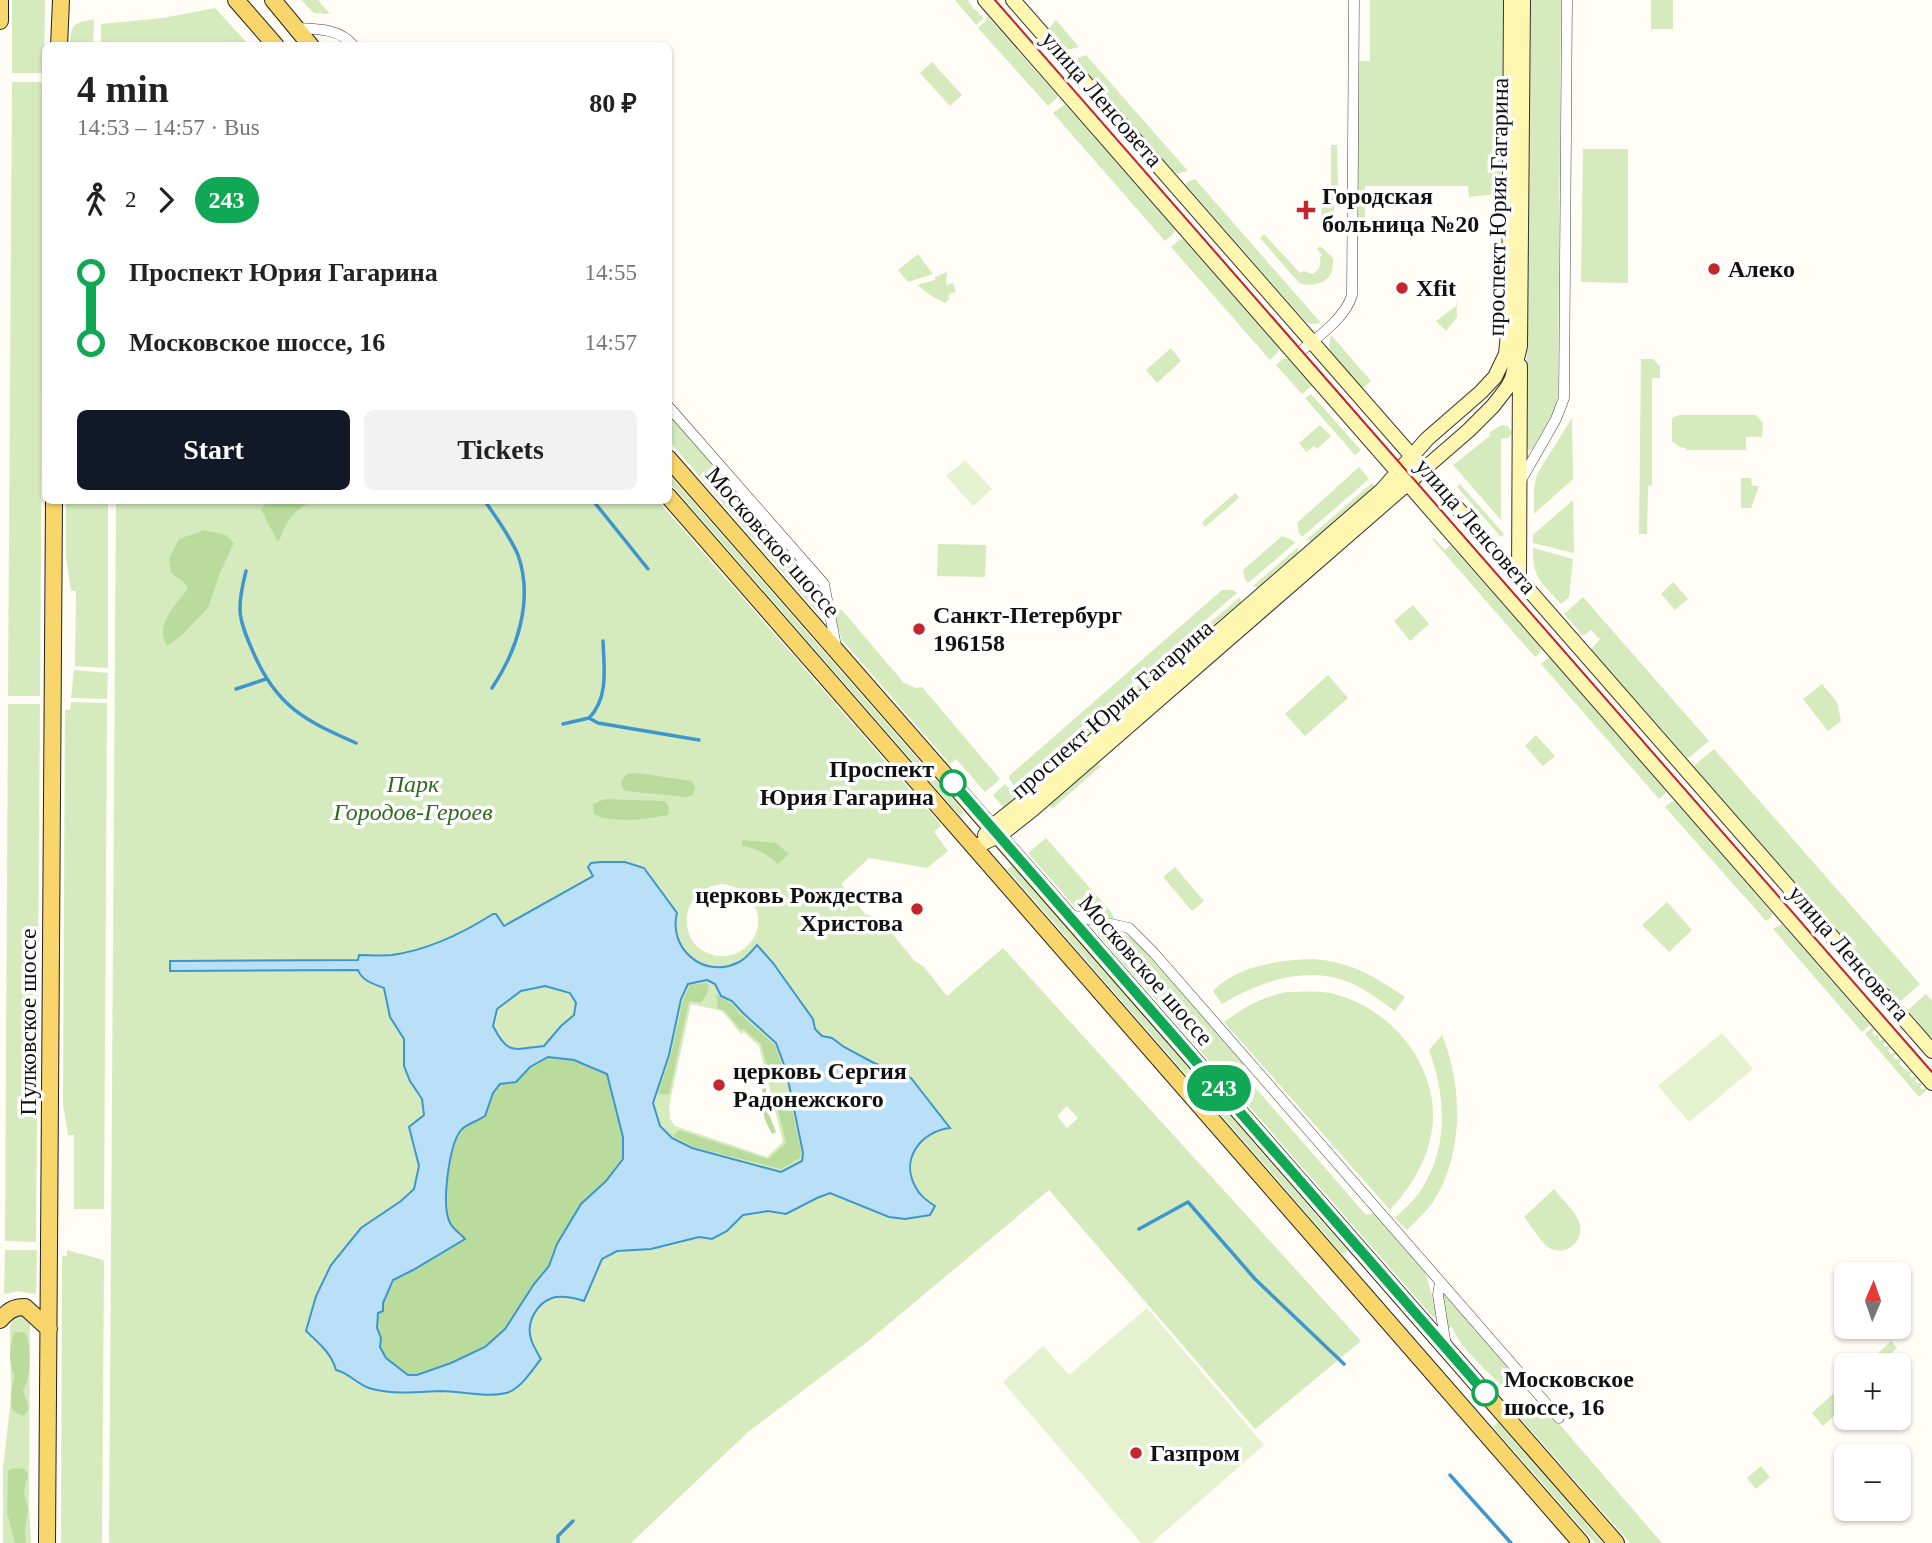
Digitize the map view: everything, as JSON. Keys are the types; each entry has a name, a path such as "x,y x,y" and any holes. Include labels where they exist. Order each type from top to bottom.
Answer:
{"main road":[{"path":"0,0 0,21"},
{"path":"59,42 61,0"},
{"path":"236,0 273,42"},
{"path":"273,0 308,42"},
{"name":"Московское шоссе","path":"672,463 1616,1543"},
{"name":"Московское шоссе","path":"672,501 1581,1543"},
{"name":"Пулковское шоссе","path":"47,1543 54,504"},
{"path":"0,1320 7,1311 15,1307 25,1307 49,1329"}],"street":[{"name":"улица Ленсовета","path":"985,0 1932,1083"},
{"name":"улица Ленсовета","path":"1013,0 1932,1051"},
{"path":"1296,355 1341,315 1352,295 1354,0"},
{"name":"проспект Юрия Гагарина","path":"995,832 1024,801 1382,490 1411,455 1489,384 1503,362 1507,347 1511,0"},
{"name":"проспект Юрия Гагарина","path":"974,847 1032,810 1425,470 1502,397 1512,379 1520,346 1523,0"},
{"path":"1519,483 1556,419 1564,397 1567,0"},
{"path":"296,28 332,31 351,42"},
{"path":"1503,592 1519,578 1520,346"},
{"path":"672,411 824,584 837,650"},
{"path":"1067,915 1129,928 1154,953 1559,1418"},
{"path":"1440,1282 1438,1295 1446,1347"}],"green space":[{"path":"12,0 45,0 42,73 12,73"},
{"path":"301,0 318,0 330,14 314,13"},
{"path":"955,0 968,0 974,10 984,18 976,25"},
{"path":"1370,0 1503,0 1502,188 1497,194 1469,197 1468,186 1365,186 1365,221 1356,221 1358,61 1370,61"},
{"path":"1529,0 1561,0 1558,395 1554,411 1529,451 1526,447"},
{"path":"1651,0 1673,0 1673,29 1651,29"},
{"path":"215,8 246,42 101,42 101,24 163,18"},
{"path":"987,16 1057,95 1048,106 978,28 987,20"},
{"path":"94,20 93,42 70,42 72,29 82,22"},
{"path":"1056,20 1079,47 1067,50 1049,28"},
{"path":"1086,55 1188,171 1176,174 1077,61"},
{"path":"932,62 962,95 950,106 920,73"},
{"path":"12,82 42,82 40,696 8,696"},
{"path":"1065,104 1175,229 1165,241 1053,113"},
{"path":"1331,145 1337,145 1338,190 1334,196 1334,229 1321,229 1322,189 1331,188"},
{"path":"1583,149 1628,149 1628,283 1581,282"},
{"path":"1195,179 1321,323 1311,324 1305,321 1186,185"},
{"path":"1264,234 1300,273 1304,271 1313,274 1318,269 1322,255 1317,249 1320,246 1333,258 1330,275 1318,283 1299,283 1260,238"},
{"path":"1183,239 1279,348 1270,360 1171,247"},
{"path":"918,254 933,274 908,282 898,270"},
{"path":"947,272 946,285 953,283 956,292 949,294 945,303 917,285 935,280 935,277"},
{"path":"1456,294 1457,317 1446,331 1436,321 1456,306"},
{"path":"1331,335 1371,381 1362,389 1331,352"},
{"path":"1171,348 1181,361 1157,383 1146,370"},
{"path":"1284,358 1288,359 1312,386 1302,394 1276,365"},
{"path":"1641,359 1653,359 1660,366 1660,378 1652,378 1652,485 1648,486 1647,534 1639,534"},
{"path":"1311,394 1361,450 1355,455 1305,398"},
{"path":"1679,415 1756,415 1763,423 1762,437 1746,437 1746,450 1686,450 1672,441 1672,418"},
{"path":"672,417 816,581 822,604 821,613 817,612 672,444"},
{"path":"1572,418 1573,479 1534,514 1537,474"},
{"path":"1320,425 1331,436 1317,449 1314,446 1306,452 1299,443"},
{"path":"1501,425 1508,426 1512,433 1509,438 1501,439 1501,520 1453,465"},
{"path":"965,460 992,489 973,506 946,476"},
{"path":"1359,467 1369,479 1302,537 1297,523"},
{"path":"672,478 964,812 960,816 672,485"},
{"path":"1741,478 1751,478 1752,486 1759,486 1751,508 1741,508"},
{"path":"1372,483 1376,487 1313,541 1306,540"},
{"path":"1460,484 1504,534 1501,537 1457,487"},
{"path":"1235,493 1239,498 1205,527 1202,522"},
{"path":"1573,500 1574,553 1533,543 1533,535"},
{"path":"66,504 108,504 108,668 75,666 76,591 71,591 66,557"},
{"name":"Парк Городов-Героев","path":"116,504 661,504 941,825 934,832 948,851 927,868 869,858 841,884 865,914 880,919 947,996 1003,948 1361,1341 1255,1429 1049,1190 867,1342 748,1432 631,1543 109,1543","holes":["723,884 750,898 755,906 758,915 756,934 747,946 729,956 706,952 695,944 689,933 689,908 696,897 707,888","691,1004 722,1011 741,1034 744,1032 759,1046 783,1142 767,1157 675,1126 670,1119 669,1106","1067,1106 1078,1118 1067,1128 1057,1116"]},
{"path":"266,504 307,504 291,518 278,542 261,510"},
{"path":"204,530 226,535 234,543 208,608 181,636 167,646 163,630 165,622 188,588 171,573 169,559 179,539"},
{"path":"1282,536 1295,543 1248,583 1243,570"},
{"path":"1432,539 1445,550 1450,545 1541,648 1535,657"},
{"path":"938,544 986,545 985,577 937,576"},
{"path":"1298,547 1298,554 1259,589 1253,586"},
{"path":"1533,548 1573,559 1569,597 1561,604 1543,585 1537,574"},
{"path":"1673,582 1688,599 1675,610 1661,594"},
{"path":"1222,590 1233,590 1237,593 1014,785 1009,779 1010,775"},
{"path":"1240,597 1241,604 1022,794 1017,789"},
{"path":"1583,597 1709,741 1690,757 1687,758 1591,649 1600,639 1591,630 1583,636 1564,614"},
{"path":"1413,605 1429,624 1410,641 1394,621"},
{"path":"837,609 842,610 904,683 916,688 922,687 1000,779 985,792 956,759 950,764 842,640 834,613"},
{"path":"1549,657 1666,791 1659,799 1541,664"},
{"path":"74,670 108,673 107,699 71,698"},
{"path":"1328,675 1348,698 1305,736 1285,714"},
{"path":"1822,684 1837,702 1841,721 1828,731 1803,699"},
{"path":"71,702 107,703 104,1209 74,1209 74,1135 68,1135 63,1105 65,710 70,710"},
{"path":"8,704 40,704 36,1242 5,1241"},
{"path":"1536,735 1555,756 1543,766 1525,746"},
{"path":"1714,749 1920,984 1902,1000 1899,1000 1694,767"},
{"path":"1095,762 1101,766 1052,809 1047,803"},
{"path":"627,774 692,781 695,787 693,795 686,797 625,791 621,781"},
{"path":"1005,784 1017,797 1005,809 993,795"},
{"path":"604,799 665,801 669,807 668,815 630,820 601,817 594,814 593,804"},
{"path":"1675,801 1772,913 1766,921 1665,807"},
{"path":"1046,838 1112,913 1113,920 1074,906 1028,853"},
{"path":"742,840 776,843 789,854 778,864 762,852 742,846"},
{"path":"1012,865 1348,1251 1343,1255 1007,869"},
{"path":"1175,867 1204,901 1192,911 1163,877"},
{"path":"1667,902 1692,930 1669,952 1642,925"},
{"path":"1782,924 1870,1025 1862,1032 1773,929"},
{"path":"1099,927 1128,936 1138,943 1244,1064 1240,1070 1366,1215 1374,1213 1425,1271 1437,1313 1436,1318 1144,984 1141,984 1098,934"},
{"path":"1312,959 1339,963 1361,971 1405,997 1395,1011 1350,983 1327,976 1312,975 1265,983 1222,1004 1213,991 1223,982 1246,970 1273,963"},
{"path":"709,984 708,992 701,1003 689,1001 669,1095 658,1094 671,1054 683,1000 690,985"},
{"path":"1286,992 1329,993 1356,1002 1395,1029 1422,1067 1430,1089 1433,1112 1431,1136 1425,1157 1415,1176 1390,1210 1224,1022 1254,1003"},
{"path":"716,994 732,1004 775,1045 783,1070 772,1085 761,1044 744,1029 741,1030 724,1010 718,1009"},
{"path":"1926,994 1932,1001 1930,1037 1908,1010"},
{"path":"1873,1027 1875,1036 1880,1036 1880,1041 1883,1039 1883,1044 1885,1047 1888,1045 1891,1054 1896,1054 1893,1056 1896,1060 1899,1058 1899,1063 1907,1072 1912,1072 1912,1078 1915,1076 1915,1081 1922,1084 1920,1087 1927,1090 1919,1097 1865,1034"},
{"path":"1722,1033 1753,1069 1689,1122 1658,1086"},
{"path":"1442,1035 1454,1076 1457,1098 1455,1142 1443,1183 1433,1202 1407,1230 1395,1218 1421,1190 1430,1173 1440,1139 1442,1121 1439,1086 1429,1050"},
{"path":"548,1057 574,1060 607,1074 623,1137 623,1159 606,1181 581,1204 557,1244 549,1266 505,1329 485,1347 451,1363 417,1375 407,1375 385,1358 377,1328 378,1313 383,1311 383,1303 393,1280 413,1270 450,1224 447,1201 448,1172 458,1133 465,1126 485,1116 493,1093 500,1084 516,1081 530,1067"},
{"path":"766,1088 767,1110 776,1132 772,1134 763,1112 762,1089"},
{"path":"791,1104 801,1152 800,1158 781,1169 694,1147 673,1136 679,1130 768,1159 786,1143 777,1106"},
{"path":"1554,1189 1573,1211 1580,1225 1576,1242 1560,1251 1548,1247 1524,1217"},
{"path":"5,1250 37,1250 35,1294 18,1291 4,1293"},
{"path":"67,1250 104,1262 102,1543 61,1543 62,1256 67,1256"},
{"path":"1445,1294 1515,1374 1502,1386 1467,1351 1452,1327 1448,1328"},
{"path":"1147,1308 1264,1445 1152,1543 1141,1543 1003,1382 1043,1346 1069,1375"},
{"path":"18,1316 25,1317 30,1324 31,1543 3,1543 3,1468 11,1398 10,1327 13,1319"},
{"path":"15,1332 25,1333 30,1353 29,1370 23,1390 29,1408 24,1416 14,1411 11,1405 15,1377 10,1354"},
{"path":"1891,1341 1897,1348 1891,1353 1878,1353"},
{"path":"1834,1393 1834,1416 1823,1426 1812,1413"},
{"path":"1541,1403 1662,1543 1630,1543 1514,1411 1521,1405"},
{"path":"1498,1422 1603,1543 1595,1543 1493,1427"},
{"path":"1761,1466 1770,1477 1756,1489 1747,1478"},
{"path":"13,1468 24,1469 28,1474 24,1491 28,1510 26,1543 15,1543 7,1512 8,1471"}],"water":[{"path":"625,862 644,868 677,913 678,938 691,957 712,967 724,967 743,960 757,945 813,1019 815,1029 822,1036 832,1038 874,1063 911,1078 950,1128 931,1134 923,1140 912,1156 910,1166 917,1189 935,1206 930,1215 905,1219 889,1217 830,1193 786,1214 768,1211 743,1215 727,1231 712,1239 699,1237 651,1249 617,1251 602,1259 584,1301 556,1297 537,1309 531,1321 530,1333 541,1359 517,1388 490,1395 440,1391 395,1392 365,1386 336,1370 328,1354 306,1331 316,1296 331,1265 361,1228 414,1189 419,1166 409,1127 424,1115 422,1099 404,1066 404,1039 390,1017 384,988 365,979 358,970 170,971 170,961 358,960 359,955 405,953 445,940 493,914 496,914 504,926 593,876 588,867 591,863","holes":["707,980 715,984 721,996 732,1001 776,1043 786,1070 803,1153 802,1161 781,1172 692,1148 672,1138 660,1126 653,1103 669,1055 681,999 688,984","545,986 570,993 576,1003 574,1015 544,1046 519,1049 508,1046 493,1026 497,1009 521,991","548,1057 574,1060 607,1074 623,1137 623,1159 606,1181 581,1204 557,1244 549,1266 505,1329 485,1347 451,1363 417,1375 408,1375 386,1358 380,1347 378,1313 383,1311 383,1303 393,1280 465,1239 450,1223 447,1214 446,1190 453,1148 461,1130 485,1116 493,1093 500,1084 516,1082 530,1067"]}],"waterway":[{"path":"487,504 518,555 524,590 515,642 492,688"},
{"path":"596,504 648,569"},
{"path":"246,571 240,614 263,672 283,700 295,710 322,727 356,743"},
{"path":"563,724 589,718 600,701 604,682 603,641"},
{"path":"236,689 266,679"},
{"path":"589,718 598,723 699,740"},
{"path":"1139,1229 1188,1202 1255,1279 1344,1364"},
{"path":"1450,1475 1511,1543"},
{"path":"558,1543 558,1536 573,1521"}],"tram line":[{"path":"995,0 1932,1072"}],"bus line":[{"name":"243","path":"953,783 1485,1393"}],"place":[{"name":"Городская больница №20","path":"1306,210"},
{"name":"Алеко","path":"1714,269"},
{"name":"Xfit","path":"1402,288"},
{"name":"Санкт-Петербург 196158","path":"919,629"},
{"name":"Проспект Юрия Гагарина","path":"953,783"},
{"name":"церковь Рождества Христова","path":"917,909"},
{"name":"церковь Сергия Радонежского","path":"719,1085"},
{"name":"Московское шоссе, 16","path":"1485,1393"},
{"name":"Газпром","path":"1136,1453"}]}
